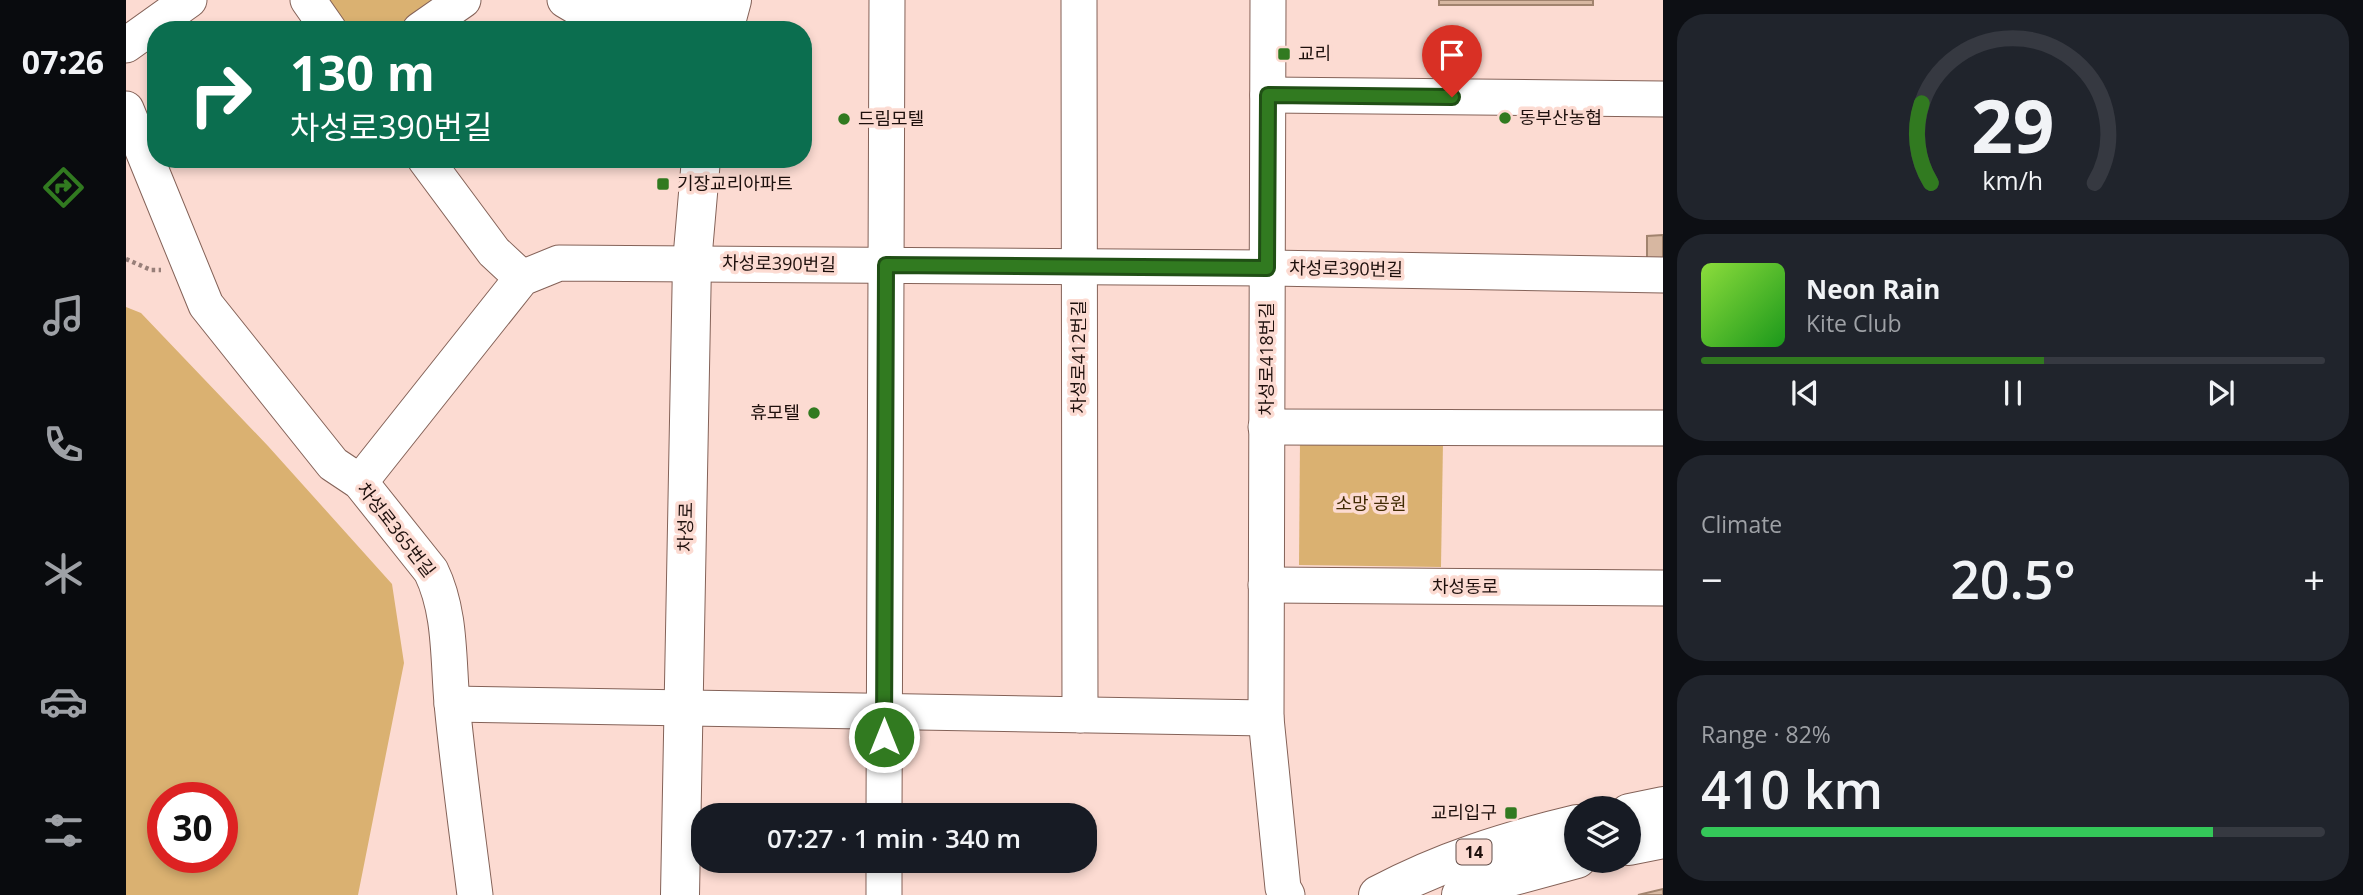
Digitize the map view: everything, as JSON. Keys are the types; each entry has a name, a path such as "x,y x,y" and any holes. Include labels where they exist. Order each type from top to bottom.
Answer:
{"main road":[{"name":"차성로","path":"680,895 692,263 700,168"},
{"path":"1645,838 1663,806"},
{"name":"14","path":"1378,895 1438,866 1483,849 1564,827"},
{"name":"14","path":"1461,895 1518,886 1564,865"}],"street":[{"path":"160,21 189,0"},
{"path":"307,0 323,21"},
{"path":"433,21 463,0"},
{"path":"565,0 587,13 727,14"},
{"path":"884,803 887,0"},
{"name":"차성로412번길","path":"1079,0 1080,715"},
{"name":"차성로418번길","path":"1268,0 1266,718 1283,888 1287,895"},
{"path":"126,45 147,30"},
{"path":"1268,95 1663,99"},
{"name":"차성로365번길","path":"126,108 147,160"},
{"name":"차성로365번길","path":"150,168 206,305 333,464 360,482 431,571 438,585 444,602 452,704 475,895"},
{"path":"360,482 522,278 494,253 432,168"},
{"name":"차성로390번길","path":"522,278 559,263 1267,268 1663,275"},
{"path":"1266,427 1663,428"},
{"name":"차성동로","path":"1266,585 1663,588"},
{"path":"452,704 1266,718"},
{"path":"884,873 884,895"}],"green space":[{"path":"319,0 442,0 412,21 334,21"},
{"path":"126,307 141,313 268,446 392,584 404,663 358,895 126,895"},
{"name":"소망 공원","path":"1300,441 1443,442 1441,567 1299,565"}],"building":[{"path":"1439,0 1593,0 1593,5 1439,5"},
{"path":"1663,235 1663,264 1647,264 1647,236"},
{"path":"1663,889 1663,895 1638,895"}],"place":[{"name":"교리","path":"1284,54"},
{"name":"동부산농협","path":"1505,118"},
{"name":"드림모텔","path":"844,119"},
{"name":"기장교리아파트","path":"663,184"},
{"name":"휴모텔","path":"814,413"},
{"name":"교리입구","path":"1511,813"}],"route":[{"path":"884,737 886,265 1267,268 1268,95 1452,97"}]}
